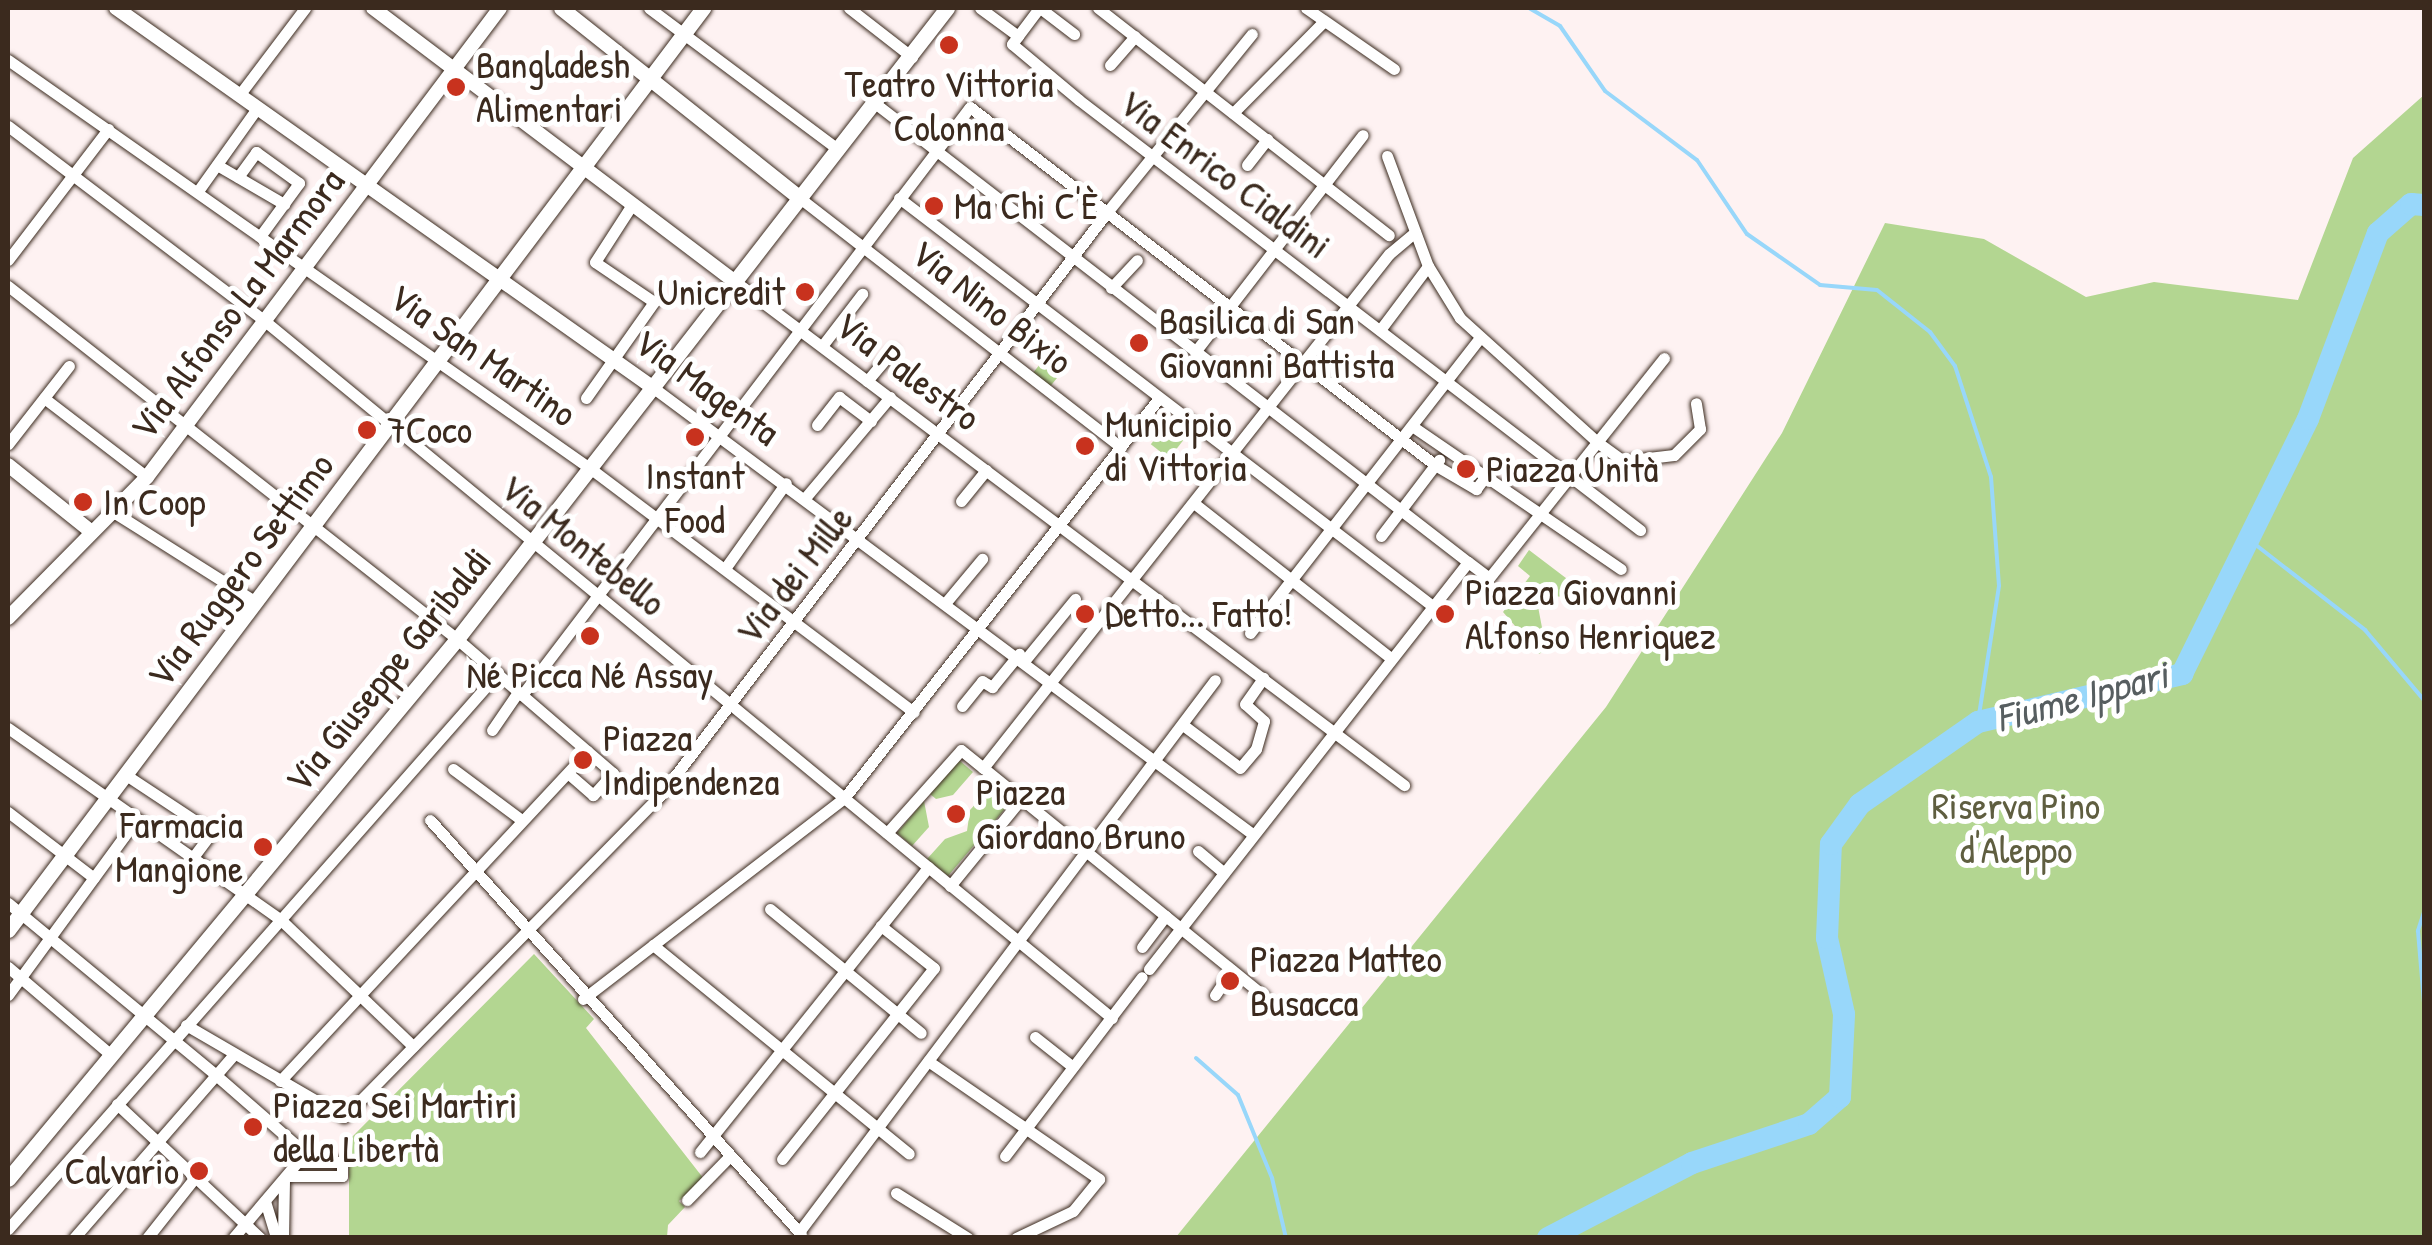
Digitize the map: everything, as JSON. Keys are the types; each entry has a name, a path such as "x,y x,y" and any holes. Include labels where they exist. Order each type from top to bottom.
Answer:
{"main road":[{"path":"561,8 798,200"},
{"name":"Via Ruggero Settimo","path":"8,930 14,908 64,856 703,8"},
{"path":"912,57 948,8"},
{"name":"Via Giuseppe Garibaldi","path":"11,1168 246,894 457,639 737,283 836,148 912,57"}],"street":[{"name":"Via Magenta","path":"116,8 718,434 982,626 1252,833"},
{"path":"240,94 306,8"},
{"name":"Via Palestro","path":"374,8 1404,785"},
{"name":"Via Alfonso La Marmora","path":"10,611 88,530 102,529 147,477 500,8"},
{"path":"649,8 836,148"},
{"path":"849,8 912,57"},
{"name":"Via Enrico Cialdini","path":"980,8 1018,36 1012,44 1270,250 1351,306 1640,530"},
{"path":"1018,36 1040,8 1074,34"},
{"path":"1098,8 1390,235"},
{"path":"1306,8 1394,69"},
{"path":"1234,112 1324,20"},
{"name":"Via dei Mille","path":"283,1077 344,1117 652,805 861,539 1108,211 1252,34"},
{"path":"1110,64 1134,36"},
{"name":"Via San Martino","path":"8,60 592,469 914,712"},
{"path":"876,104 1490,578 1664,358"},
{"path":"198,191 258,106"},
{"path":"492,730 798,330 903,201 970,107 1434,466 1476,490 1492,476"},
{"name":"Via Montebello","path":"8,126 266,322 952,888"},
{"path":"8,260 108,129"},
{"path":"1196,349 1363,136"},
{"path":"1247,165 1267,139"},
{"path":"238,177 256,152 299,183 261,235"},
{"path":"1387,156 1428,266 1480,338 1598,442 1623,460 1674,456 1700,429 1696,402"},
{"path":"216,165 284,204"},
{"name":"Via Nino Bixio","path":"798,200 1122,447"},
{"path":"903,201 1235,459 1431,604"},
{"path":"586,398 654,302 595,262 633,204"},
{"path":"986,764 1235,459 1351,306 1415,232"},
{"path":"1111,288 1137,260"},
{"path":"1380,330 1428,266"},
{"path":"8,286 457,639 613,773 593,795 568,773"},
{"path":"822,346 862,294"},
{"path":"1250,633 1480,338"},
{"path":"867,380 892,350"},
{"path":"8,444 69,366"},
{"path":"817,425 839,397 871,421"},
{"path":"805,498 890,397"},
{"path":"44,398 147,477"},
{"path":"583,999 845,797 1122,447 1156,398"},
{"path":"1412,426 1446,452 1492,476 1621,569"},
{"path":"1381,536 1446,452"},
{"path":"8,465 88,530"},
{"path":"961,501 986,470"},
{"path":"726,567 786,484"},
{"path":"1195,504 1391,658"},
{"path":"115,513 256,602"},
{"path":"946,602 982,559"},
{"path":"1005,1156 1465,560"},
{"path":"962,706 982,681 992,687 1074,599"},
{"path":"8,1229 498,673"},
{"path":"1183,726 1240,768 1264,721 1244,704 1263,678"},
{"path":"430,820 583,999 801,1235 877,1128 1216,680"},
{"path":"8,728 280,919 414,1046"},
{"path":"885,832 961,750 986,764 1023,801 1264,996"},
{"path":"186,1025 283,1077 520,819 588,751"},
{"path":"453,769 520,819"},
{"path":"126,775 212,832 191,860"},
{"path":"1023,801 952,888 1112,1018"},
{"path":"8,812 94,878"},
{"path":"8,995 137,819"},
{"path":"1198,851 1223,872"},
{"path":"700,1152 926,870"},
{"path":"14,908 304,1148 298,1162 240,1230"},
{"path":"770,910 921,1033"},
{"path":"1142,947 1165,916"},
{"path":"782,1158 934,968 881,926"},
{"path":"654,944 909,1154"},
{"path":"8,968 110,1054"},
{"path":"1216,995 1232,970"},
{"path":"1035,1037 1074,1066"},
{"path":"74,1238 154,1141 234,1054"},
{"path":"928,1061 1099,1179 1073,1211 1016,1238"},
{"path":"117,1104 240,1230 260,1238"},
{"path":"687,1200 730,1156"},
{"path":"286,1177 342,1176 342,1162 298,1162"},
{"path":"280,1238 286,1177"},
{"path":"147,1238 192,1181"},
{"path":"896,1193 968,1238"},
{"path":"265,1201 280,1238"}],"green space":[{"name":"Riserva Pino d'Aleppo","path":"2424,95 2424,1237 1176,1237 1606,707 1782,433 1885,223 1984,239 2086,297 2154,282 2298,300 2353,158"},
{"path":"1053,348 1070,362 1049,387 1032,374"},
{"path":"1173,416 1191,430 1169,459 1151,444"},
{"path":"1529,550 1583,591 1579,597 1536,596 1544,638 1554,645 1539,654 1503,612 1530,576 1518,566"},
{"path":"959,760 973,772 953,795 936,799 930,794"},
{"path":"991,787 1010,803 948,876 927,859 945,839 967,831 970,810"},
{"path":"924,801 929,827 912,846 897,833"},
{"path":"534,954 594,1019 586,1028 704,1179 679,1201 685,1207 668,1225 667,1237 349,1238 349,1140"}],"waterway":[{"path":"1529,8 1560,26 1605,91 1697,160 1747,234 1820,285 1877,290 1930,332 1955,366 1991,477 1999,586 1978,722"},
{"name":"Fiume Ippari","path":"1548,1238 1692,1163 1809,1124 1840,1097 1844,1014 1827,938 1831,844 1860,804 1978,722 2182,674 2308,419 2378,233 2411,204 2424,205"},
{"path":"2247,538 2365,630 2424,700"},
{"path":"2424,912 2418,931 2424,1002"},
{"path":"1196,1058 1238,1095 1272,1178 1286,1238"}],"place":[{"name":"Teatro Vittoria Colonna","path":"949,45"},
{"name":"Bangladesh Alimentari","path":"456,87"},
{"name":"Ma Chi C'È","path":"934,206"},
{"name":"Unicredit","path":"805,292"},
{"name":"Basilica di San Giovanni Battista","path":"1139,343"},
{"name":"7Coco","path":"367,430"},
{"name":"Instant Food","path":"695,437"},
{"name":"Municipio di Vittoria","path":"1085,446"},
{"name":"Piazza Unità","path":"1466,469"},
{"name":"In Coop","path":"83,502"},
{"name":"Detto... Fatto!","path":"1085,614"},
{"name":"Piazza Giovanni Alfonso Henriquez","path":"1445,614"},
{"name":"Né Picca Né Assay","path":"590,636"},
{"name":"Piazza Indipendenza","path":"583,760"},
{"name":"Piazza Giordano Bruno","path":"956,814"},
{"name":"Farmacia Mangione","path":"263,847"},
{"name":"Piazza Matteo Busacca","path":"1230,981"},
{"name":"Piazza Sei Martiri della Libertà","path":"253,1127"},
{"name":"Calvario","path":"199,1171"}]}
